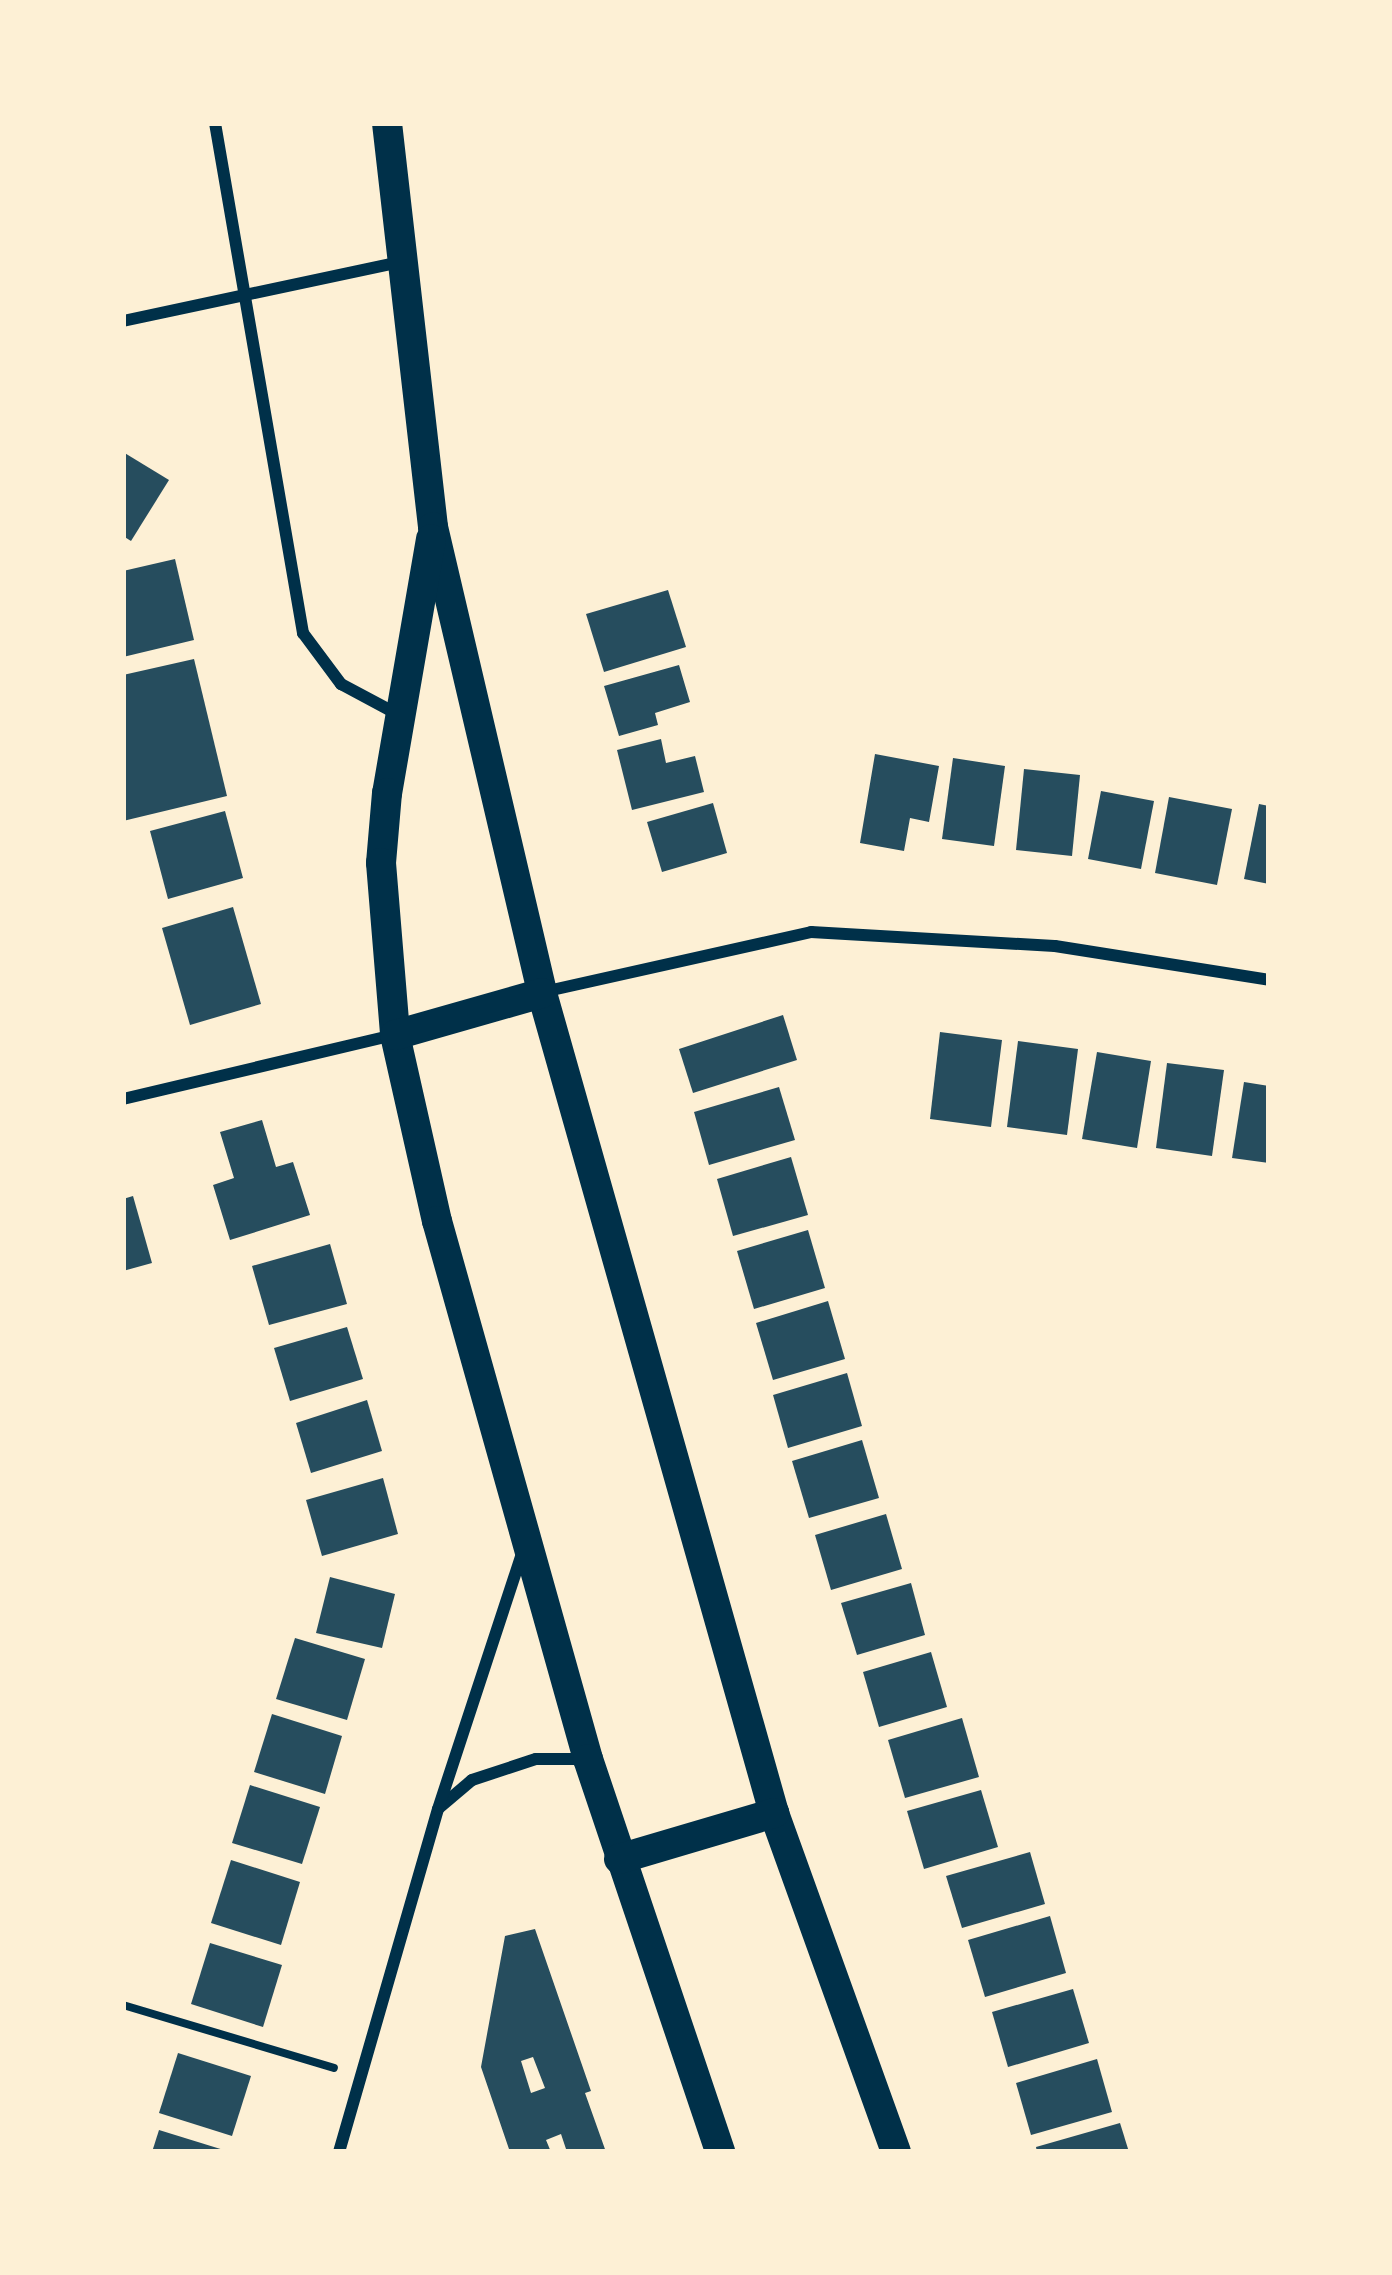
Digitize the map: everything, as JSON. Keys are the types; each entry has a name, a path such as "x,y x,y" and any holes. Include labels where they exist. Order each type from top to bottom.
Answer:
{"main road":[{"path":"387,123 433,527 542,993 774,1813 896,2152"},
{"path":"433,527 400,716 381,863 394,1035 437,1221 588,1759 720,2152"},
{"path":"394,1035 542,993"},
{"path":"619,1859 774,1813"}],"street":[{"path":"215,123 303,633 341,684 400,716"},
{"path":"123,321 402,262"},
{"path":"542,993 811,932 1055,946 1269,980"},
{"path":"123,1099 394,1035"},
{"path":"339,2152 438,1809 526,1541"},
{"path":"438,1809 472,1780 536,1759 588,1759"}],"path":[{"path":"123,2005 360,2074"}],"building":[{"path":"123,452 169,480 131,541 123,536"},
{"path":"175,559 194,640 123,657 123,571"},
{"path":"668,590 686,647 604,672 586,614"},
{"path":"194,659 227,796 123,821 123,675"},
{"path":"679,665 690,702 655,713 658,725 619,736 604,686"},
{"path":"661,739 666,763 695,756 704,792 632,810 617,750"},
{"path":"875,754 939,766 929,822 910,818 904,851 860,843"},
{"path":"953,758 1005,766 994,846 942,839"},
{"path":"1024,769 1080,775 1072,856 1016,850"},
{"path":"1101,791 1154,801 1141,869 1088,859"},
{"path":"1169,797 1232,809 1217,885 1155,873"},
{"path":"713,803 727,853 662,872 647,822"},
{"path":"1259,804 1269,806 1269,884 1244,879"},
{"path":"225,811 243,878 168,899 150,831"},
{"path":"233,907 261,1004 190,1025 162,928"},
{"path":"783,1015 797,1060 693,1093 679,1049"},
{"path":"940,1032 1002,1040 991,1127 930,1119"},
{"path":"1018,1041 1078,1049 1067,1135 1007,1127"},
{"path":"1097,1052 1151,1061 1137,1148 1082,1139"},
{"path":"1167,1063 1224,1070 1212,1156 1156,1148"},
{"path":"1244,1082 1269,1086 1269,1163 1232,1158"},
{"path":"779,1087 795,1140 709,1165 694,1112"},
{"path":"262,1120 276,1167 293,1162 310,1215 230,1240 213,1185 234,1178 220,1132"},
{"path":"791,1157 808,1215 733,1236 717,1179"},
{"path":"133,1196 152,1263 123,1271 123,1199"},
{"path":"808,1230 825,1288 754,1309 737,1251"},
{"path":"330,1244 347,1304 269,1325 252,1266"},
{"path":"828,1301 845,1359 773,1380 756,1323"},
{"path":"347,1327 363,1379 290,1401 274,1348"},
{"path":"847,1373 862,1426 788,1448 773,1395"},
{"path":"367,1400 382,1451 311,1473 296,1423"},
{"path":"862,1440 879,1498 809,1518 792,1461"},
{"path":"383,1478 398,1534 322,1556 306,1500"},
{"path":"886,1514 902,1569 831,1590 815,1535"},
{"path":"330,1577 395,1594 382,1648 316,1633"},
{"path":"911,1583 925,1635 857,1655 841,1603"},
{"path":"295,1638 365,1659 347,1720 276,1699"},
{"path":"931,1652 947,1707 879,1727 863,1672"},
{"path":"272,1714 342,1736 325,1794 254,1772"},
{"path":"962,1718 979,1777 905,1798 888,1740"},
{"path":"250,1785 320,1807 302,1864 232,1843"},
{"path":"981,1790 998,1847 924,1869 907,1811"},
{"path":"1030,1852 1045,1904 962,1928 946,1876"},
{"path":"231,1860 300,1882 281,1945 211,1923"},
{"path":"1050,1916 1066,1973 985,1997 968,1940"},
{"path":"535,1929 591,2091 585,2093 606,2152 567,2152 561,2134 546,2140 551,2152 510,2152 481,2067 505,1936","holes":["533,2057 545,2088 531,2093 521,2061"]},
{"path":"210,1943 282,1965 263,2027 191,2004"},
{"path":"1073,1989 1089,2043 1008,2067 992,2012"},
{"path":"178,2053 251,2076 232,2136 159,2113"},
{"path":"1097,2059 1112,2112 1031,2135 1016,2083"},
{"path":"1120,2123 1129,2152 1037,2152 1036,2147"},
{"path":"159,2130 227,2151 227,2152 152,2152"}]}
